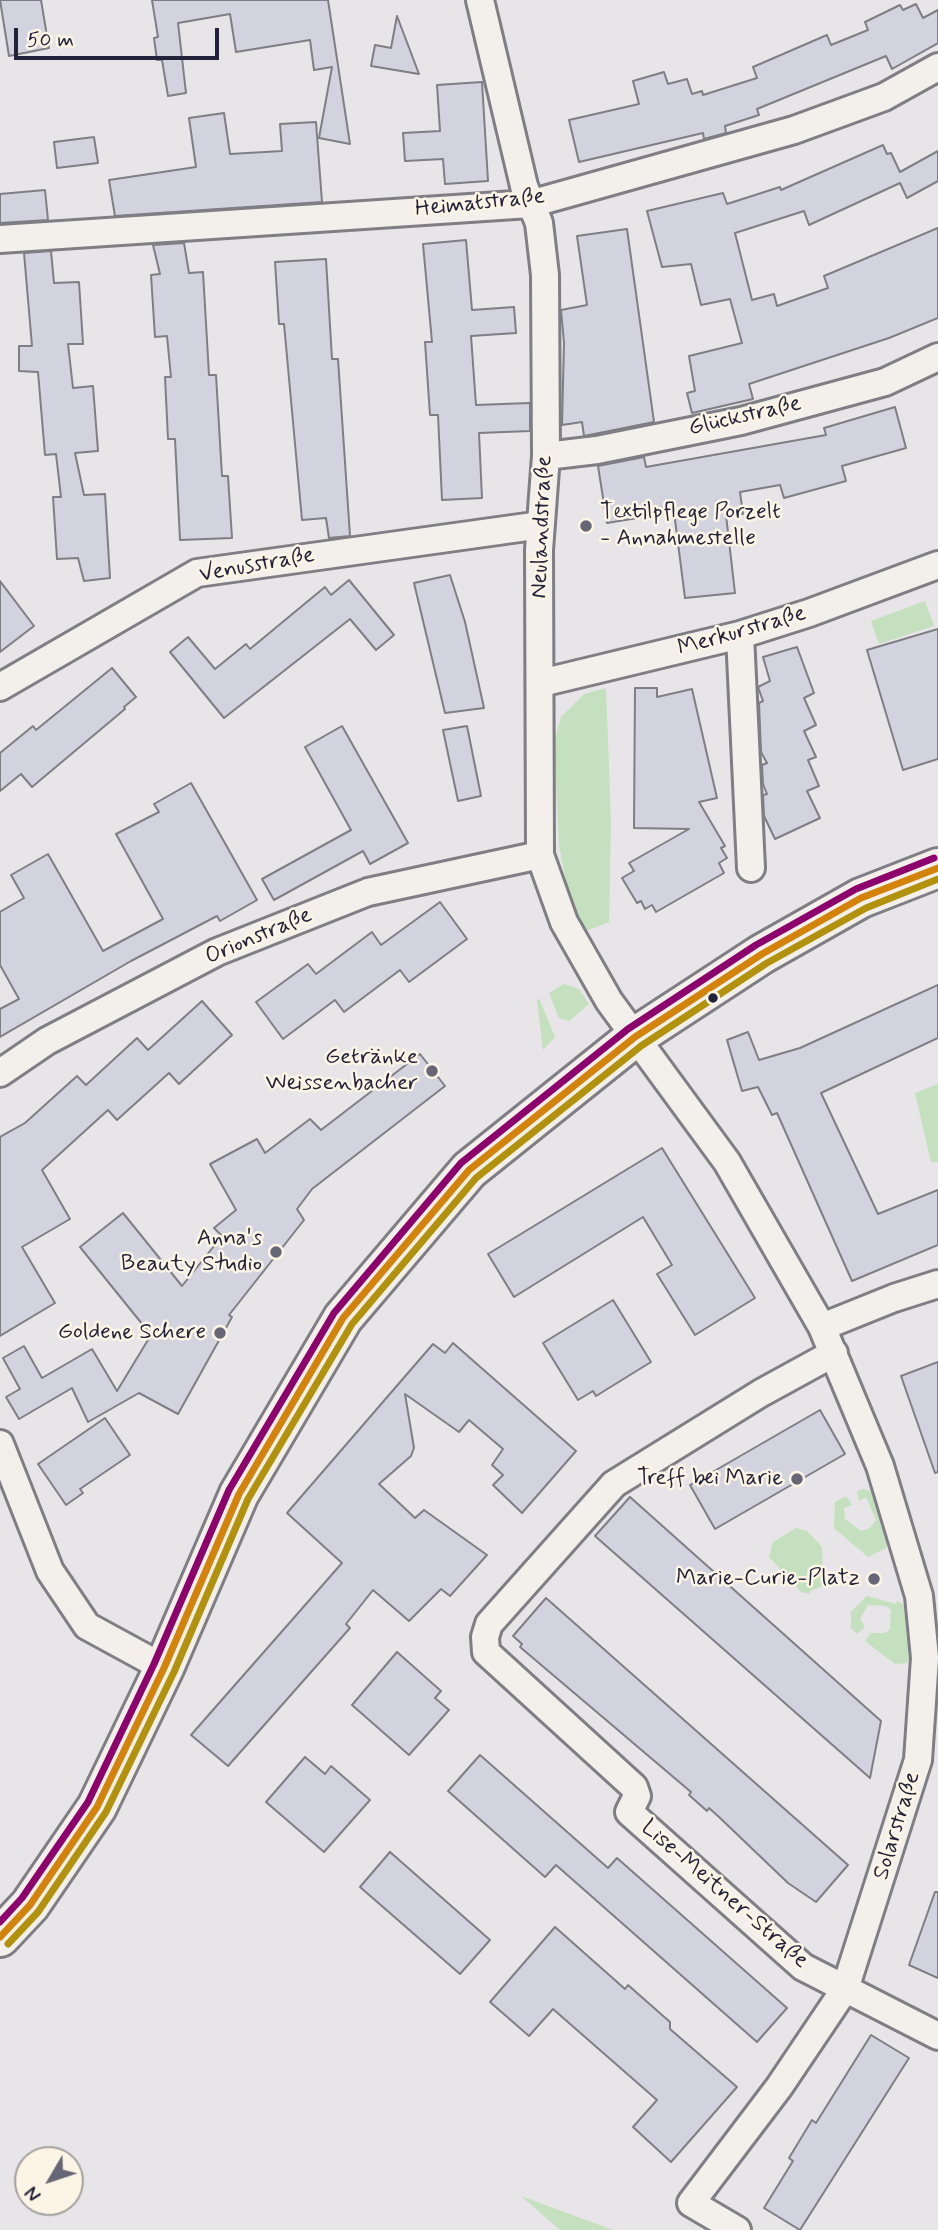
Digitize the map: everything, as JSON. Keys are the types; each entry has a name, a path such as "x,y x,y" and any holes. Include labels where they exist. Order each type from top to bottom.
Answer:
{"main road":[{"path":"0,1937 30,1905 97,1807 164,1668 239,1494 343,1318 468,1170 635,1037 762,954 861,898 938,868"}],"street":[{"name":"Neulandstraße","path":"480,0 530,204 539,223 545,275 546,456 541,525 540,855 564,922 609,1001 635,1037"},
{"name":"Heimatstraße","path":"0,239 530,204 793,130 884,97 938,67"},
{"name":"Glückstraße","path":"546,456 597,450 741,421 885,382 938,357"},
{"name":"Venusstraße","path":"0,688 197,573 541,525"},
{"name":"Merkurstraße","path":"541,683 740,635 809,613 938,565"},
{"path":"740,635 751,868"},
{"name":"Orionstraße","path":"0,1073 47,1041 217,953 368,892 540,855"},
{"name":"Solarstraße","path":"635,1037 727,1162 822,1327 880,1466 915,1583 925,1658 918,1760 845,1989 779,2087 691,2203 737,2230"},
{"path":"822,1327 894,1298 938,1284"},
{"name":"Lise-Meitner-Straße","path":"834,1353 746,1402 614,1484 489,1624 485,1637 486,1652 634,1787 636,1796 629,1812 803,1968 845,1989"},
{"path":"0,1444 50,1571 88,1626 164,1668"},
{"path":"845,1989 938,2036"}],"green space":[{"path":"925,601 934,626 879,644 871,621"},
{"path":"606,688 611,822 609,922 582,933 572,913 559,845 554,742 561,717 584,694"},
{"path":"564,984 579,989 589,1004 569,1021 559,1018 549,993"},
{"path":"539,998 555,1037 543,1050 537,1001"},
{"path":"938,1084 938,1162 931,1162 915,1093"},
{"path":"863,1489 872,1492 888,1542 886,1548 868,1557 834,1528 835,1502 846,1496 852,1505 844,1508 845,1519 861,1531 870,1528 876,1520 866,1497 859,1501 857,1491"},
{"path":"796,1528 807,1531 822,1547 823,1586 810,1591 810,1594 801,1592 769,1557 773,1542"},
{"path":"867,1596 896,1604 897,1601 905,1606 910,1659 906,1663 895,1664 865,1641 871,1633 885,1633 890,1629 891,1610 886,1606 868,1605 860,1619 865,1627 857,1634 851,1628 851,1612"},
{"path":"521,2196 613,2230 560,2230"}],"building":[{"path":"0,0 41,0 49,48 9,56"},
{"path":"152,0 328,0 350,144 319,138 332,67 314,70 310,40 236,52 230,14 178,23 186,93 168,96 162,60 157,60 154,38 158,37"},
{"path":"916,4 923,18 938,10 938,43 892,69 886,56 757,109 759,115 725,126 726,133 704,139 703,133 579,162 569,120 639,104 633,81 664,72 668,84 687,79 692,94 702,91 703,95 757,78 753,67 827,35 831,45 868,30 865,22 900,5 903,10"},
{"path":"397,16 419,74 371,66 375,45 391,48"},
{"path":"482,82 488,181 445,184 443,159 405,161 403,133 440,131 437,85"},
{"path":"224,113 230,154 282,151 280,124 316,122 322,202 115,216 109,180 196,167 189,118"},
{"path":"94,137 98,163 57,168 54,142"},
{"path":"883,145 887,154 891,153 900,172 938,151 938,181 907,198 900,183 809,225 804,211 735,233 752,300 774,294 777,306 828,288 824,276 938,228 938,318 889,338 749,384 753,399 692,413 687,393 695,391 689,356 742,343 730,299 701,305 691,264 662,267 647,211 723,193 727,204 780,187 781,190"},
{"path":"45,190 48,220 0,223 0,194"},
{"path":"627,229 654,422 584,436 582,422 562,425 564,343 561,310 587,305 577,236"},
{"path":"466,240 472,310 514,307 516,333 471,336 476,405 530,403 530,431 479,433 482,498 442,500 438,415 430,415 425,342 432,342 423,244"},
{"path":"184,243 189,273 203,272 209,375 216,375 222,476 228,476 232,538 180,540 175,439 168,439 165,377 171,377 167,336 155,337 151,275 160,274 153,245"},
{"path":"51,251 54,283 79,282 83,344 68,344 73,388 93,386 98,451 75,453 84,495 105,494 110,578 84,581 78,558 57,559 53,497 61,497 56,454 45,455 38,372 19,371 19,346 32,346 24,253"},
{"path":"326,259 332,359 338,359 350,536 329,538 326,518 302,520 284,324 279,324 275,262"},
{"path":"895,407 906,448 842,466 846,481 784,498 780,485 740,492 743,514 726,515 735,593 685,598 674,512 607,523 598,466 644,457 646,467 826,435 824,428"},
{"path":"450,575 465,622 484,708 445,713 414,583"},
{"path":"349,580 394,635 376,650 350,619 224,718 170,652 188,637 215,669 246,644 250,649 325,587 331,595"},
{"path":"0,581 34,626 0,652"},
{"path":"938,629 938,759 903,770 867,650"},
{"path":"797,647 814,693 804,698 816,725 804,731 816,757 808,760 819,786 807,791 820,818 775,839 764,816 763,795 767,794 763,784 762,765 767,763 761,752 759,703 763,701 758,687 770,681 763,657"},
{"path":"112,668 136,697 32,787 21,774 0,791 0,753 33,726 36,730"},
{"path":"635,688 657,688 657,697 692,689 717,798 699,802 725,846 721,848 727,858 719,863 724,873 656,912 652,905 645,909 641,901 637,903 622,878 634,871 629,863 689,829 634,828"},
{"path":"342,726 408,843 370,864 363,851 274,900 262,879 351,830 305,747"},
{"path":"467,726 481,796 458,801 443,730"},
{"path":"191,783 257,900 220,921 217,916 131,961 0,1037 0,1009 19,999 0,965 0,912 24,898 11,875 48,854 103,951 163,919 116,834 159,812 154,804"},
{"path":"440,902 467,939 409,982 400,970 344,1012 335,1000 283,1039 256,1002 308,964 316,974 372,932 381,945"},
{"path":"938,985 938,1038 821,1093 878,1214 938,1190 938,1245 852,1281 777,1113 772,1115 758,1087 742,1091 727,1040 748,1032 759,1060 800,1048"},
{"path":"202,1001 232,1035 179,1084 169,1073 117,1120 108,1110 42,1170 70,1219 22,1247 55,1303 0,1336 0,1137 25,1123 77,1076 86,1085 137,1038 148,1050"},
{"path":"420,1054 445,1086 312,1189 297,1209 304,1220 229,1315 232,1317 178,1414 139,1393 88,1422 72,1388 19,1419 6,1397 20,1389 3,1358 24,1346 42,1378 92,1349 117,1391 151,1335 80,1247 123,1213 182,1286 222,1236 214,1228 236,1210 210,1164 257,1139 265,1153 310,1119 321,1130"},
{"path":"662,1148 755,1298 695,1335 657,1274 672,1265 643,1217 514,1297 488,1254"},
{"path":"613,1300 651,1362 596,1396 593,1391 578,1400 543,1343"},
{"path":"453,1343 576,1451 522,1513 493,1485 503,1475 492,1465 503,1449 469,1420 459,1432 405,1394 414,1448 411,1456 379,1484 415,1518 424,1510 487,1555 450,1596 441,1589 409,1621 373,1590 346,1624 350,1628 228,1766 191,1735 342,1563 287,1513 433,1344 445,1353"},
{"path":"938,1362 938,1472 935,1473 901,1376"},
{"path":"820,1410 845,1454 715,1529 690,1485"},
{"path":"105,1418 130,1455 80,1489 83,1493 66,1505 38,1464"},
{"path":"630,1497 881,1721 870,1778 595,1536"},
{"path":"546,1598 848,1865 816,1902 788,1883 709,1808 707,1811 689,1795 691,1792 520,1647 522,1644 513,1636"},
{"path":"397,1652 441,1691 435,1698 449,1710 409,1755 352,1705"},
{"path":"480,1755 608,1868 617,1858 787,2008 757,2042 556,1865 545,1877 448,1791"},
{"path":"305,1757 325,1774 331,1766 370,1800 324,1852 266,1802"},
{"path":"390,1852 490,1940 460,1974 360,1887"},
{"path":"935,1892 938,1892 938,1978 909,1965"},
{"path":"555,1927 625,1989 628,1985 670,2022 670,2029 737,2087 671,2162 633,2127 657,2100 553,2009 529,2036 490,2002"},
{"path":"871,2035 909,2058 800,2230 764,2208 793,2161 789,2158 812,2120 816,2123"}],"transit line":[{"path":"0,1922 22,1898 88,1802 154,1664 229,1490 334,1313 461,1163 628,1029 756,945 856,889 934,858"},
{"path":"0,1937 30,1905 97,1807 164,1668 239,1494 343,1318 469,1170 635,1037 762,954 861,898 938,868"},
{"path":"8,1944 38,1912 106,1812 174,1672 248,1499 352,1324 476,1178 641,1046 767,963 866,908 938,879"}],"place":[{"name":"Textilpflege Porzelt - Annahmestelle","path":"586,526"},
{"name":"Getränke Weissenbacher","path":"432,1071"},
{"name":"Anna's Beauty Studio","path":"276,1252"},
{"name":"Goldene Schere","path":"220,1333"},
{"name":"Treff bei Marie","path":"797,1479"},
{"name":"Marie-Curie-Platz","path":"874,1579"}]}
